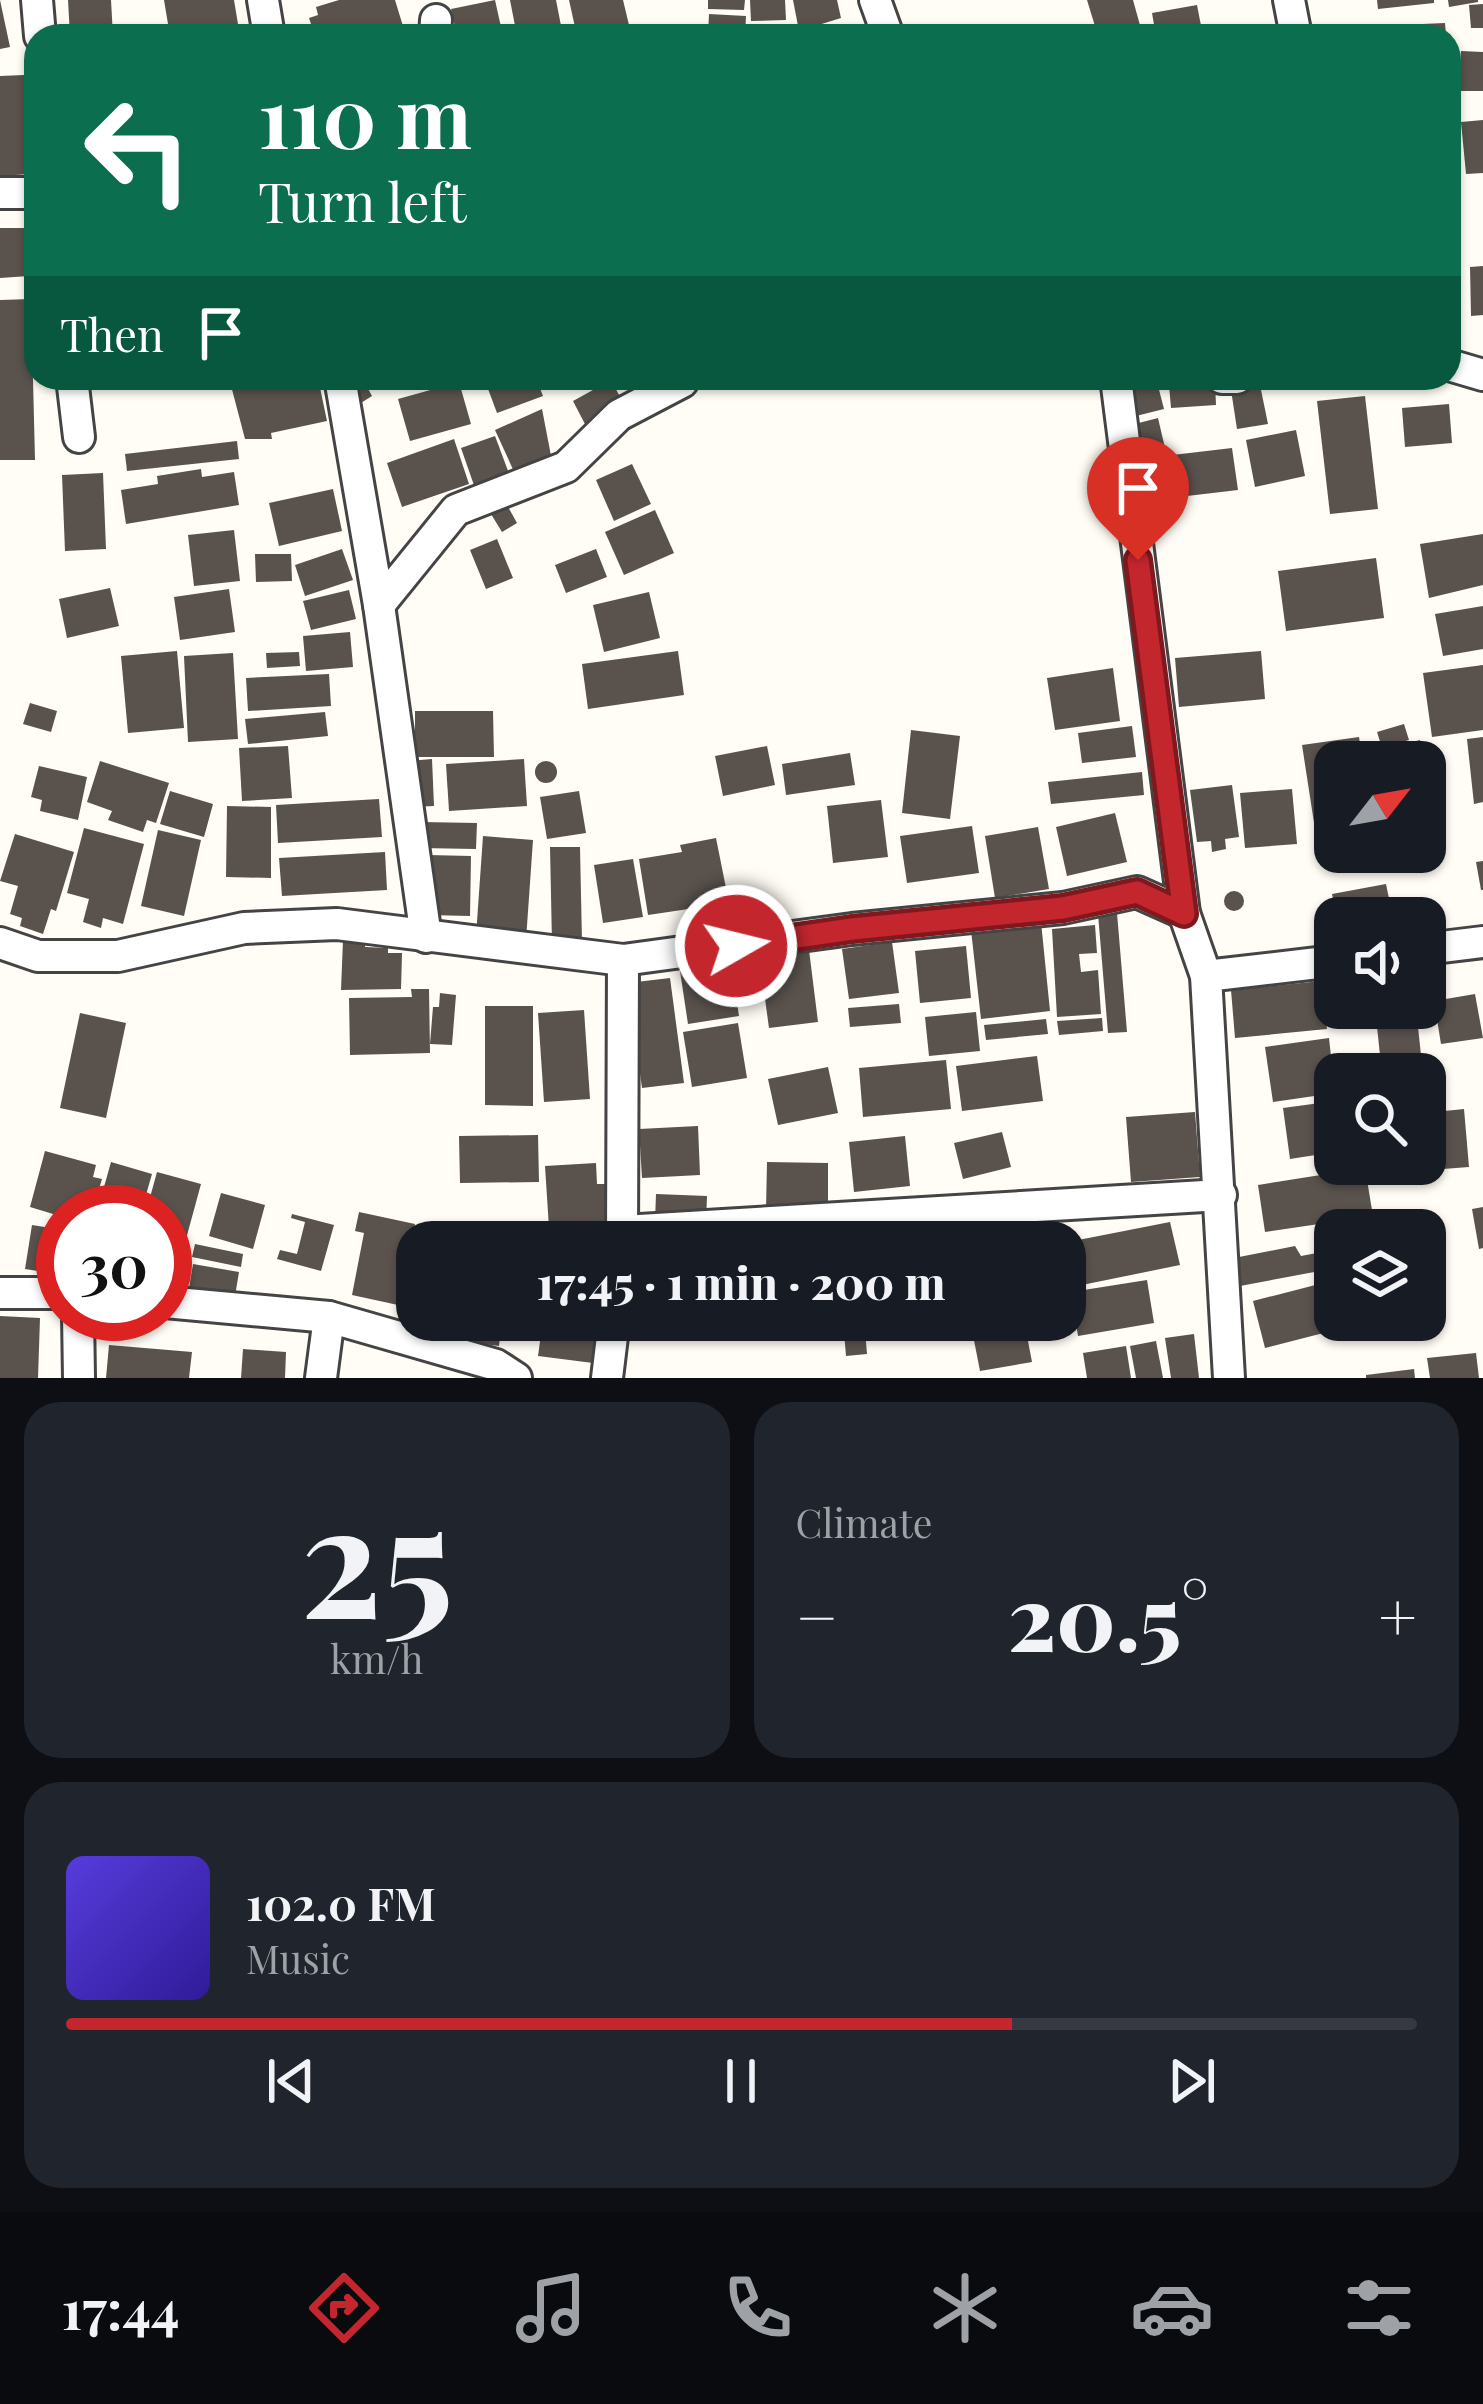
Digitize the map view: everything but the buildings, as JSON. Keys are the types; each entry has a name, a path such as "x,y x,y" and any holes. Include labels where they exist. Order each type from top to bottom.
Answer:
{"street":[{"path":"74,390 79,437"},
{"path":"342,390 379,605 426,937"},
{"path":"379,605 456,510 566,467 619,416 667,390"},
{"path":"1118,390 1184,914 1206,976 1228,1378"},
{"path":"0,943 38,956 118,956 244,928 337,924 623,960 852,929 1063,908 1137,892 1184,914"},
{"path":"1446,947 1483,942"},
{"path":"622,1221 623,960"},
{"path":"1206,976 1314,963"},
{"path":"841,1221 1221,1195"},
{"path":"0,1293 36,1293"},
{"path":"192,1304 329,1317 496,1365 516,1378"},
{"path":"321,1378 329,1317"},
{"path":"79,1341 80,1378"},
{"path":"607,1378 611,1341"}],"route":[{"path":"736,946 1063,908 1137,892 1184,914 1138,560"}]}
